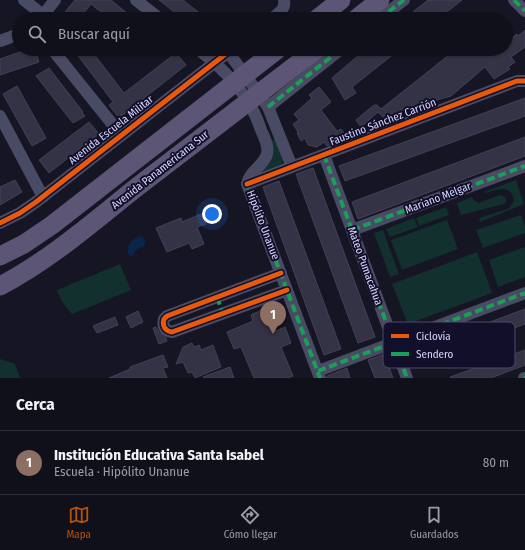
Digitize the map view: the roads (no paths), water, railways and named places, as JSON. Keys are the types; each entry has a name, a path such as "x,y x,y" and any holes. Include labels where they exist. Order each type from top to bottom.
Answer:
{"main road":[{"path":"326,12 341,0"},
{"path":"365,12 380,0"},
{"name":"Avenida Panamericana Sur","path":"0,256 24,244 52,225 269,56"},
{"name":"Avenida Panamericana Sur","path":"0,286 22,274 54,252 259,101 309,56"}],"street":[{"path":"24,0 37,12"},
{"path":"46,12 55,0"},
{"path":"136,0 151,12"},
{"path":"389,12 404,0"},
{"path":"514,0 525,11"},
{"path":"279,12 283,9 284,1"},
{"path":"0,41 12,37"},
{"path":"58,56 121,135"},
{"path":"207,56 240,79 259,101 292,167"},
{"name":"Avenida Escuela Militar","path":"0,223 20,213 43,197 222,56"},
{"path":"232,56 240,79"},
{"path":"259,101 330,56"},
{"name":"Faustino Sánchez Carrión","path":"248,184 517,80 525,81"},
{"path":"248,184 251,175 265,159 268,150 258,122 259,101"},
{"path":"0,116 4,132 43,197"},
{"name":"Mateo Pumacahua","path":"324,155 386,322"},
{"name":"Mariano Melgar","path":"352,230 525,166"},
{"name":"Hipólito Unanue","path":"248,184 319,374"},
{"path":"281,273 167,316 164,319 163,326 166,330 172,332 287,290"},
{"path":"447,322 525,293"},
{"path":"217,297 223,314"},
{"path":"319,374 383,346"},
{"name":"Mateo Pumacahua","path":"403,368 407,378"}],"water":[{"path":"140,236 145,239 145,245 136,250 133,256 130,256 128,253 129,244 132,240"}],"place":[{"name":"Institución Educativa Santa Isabel","path":"273,334"}]}
